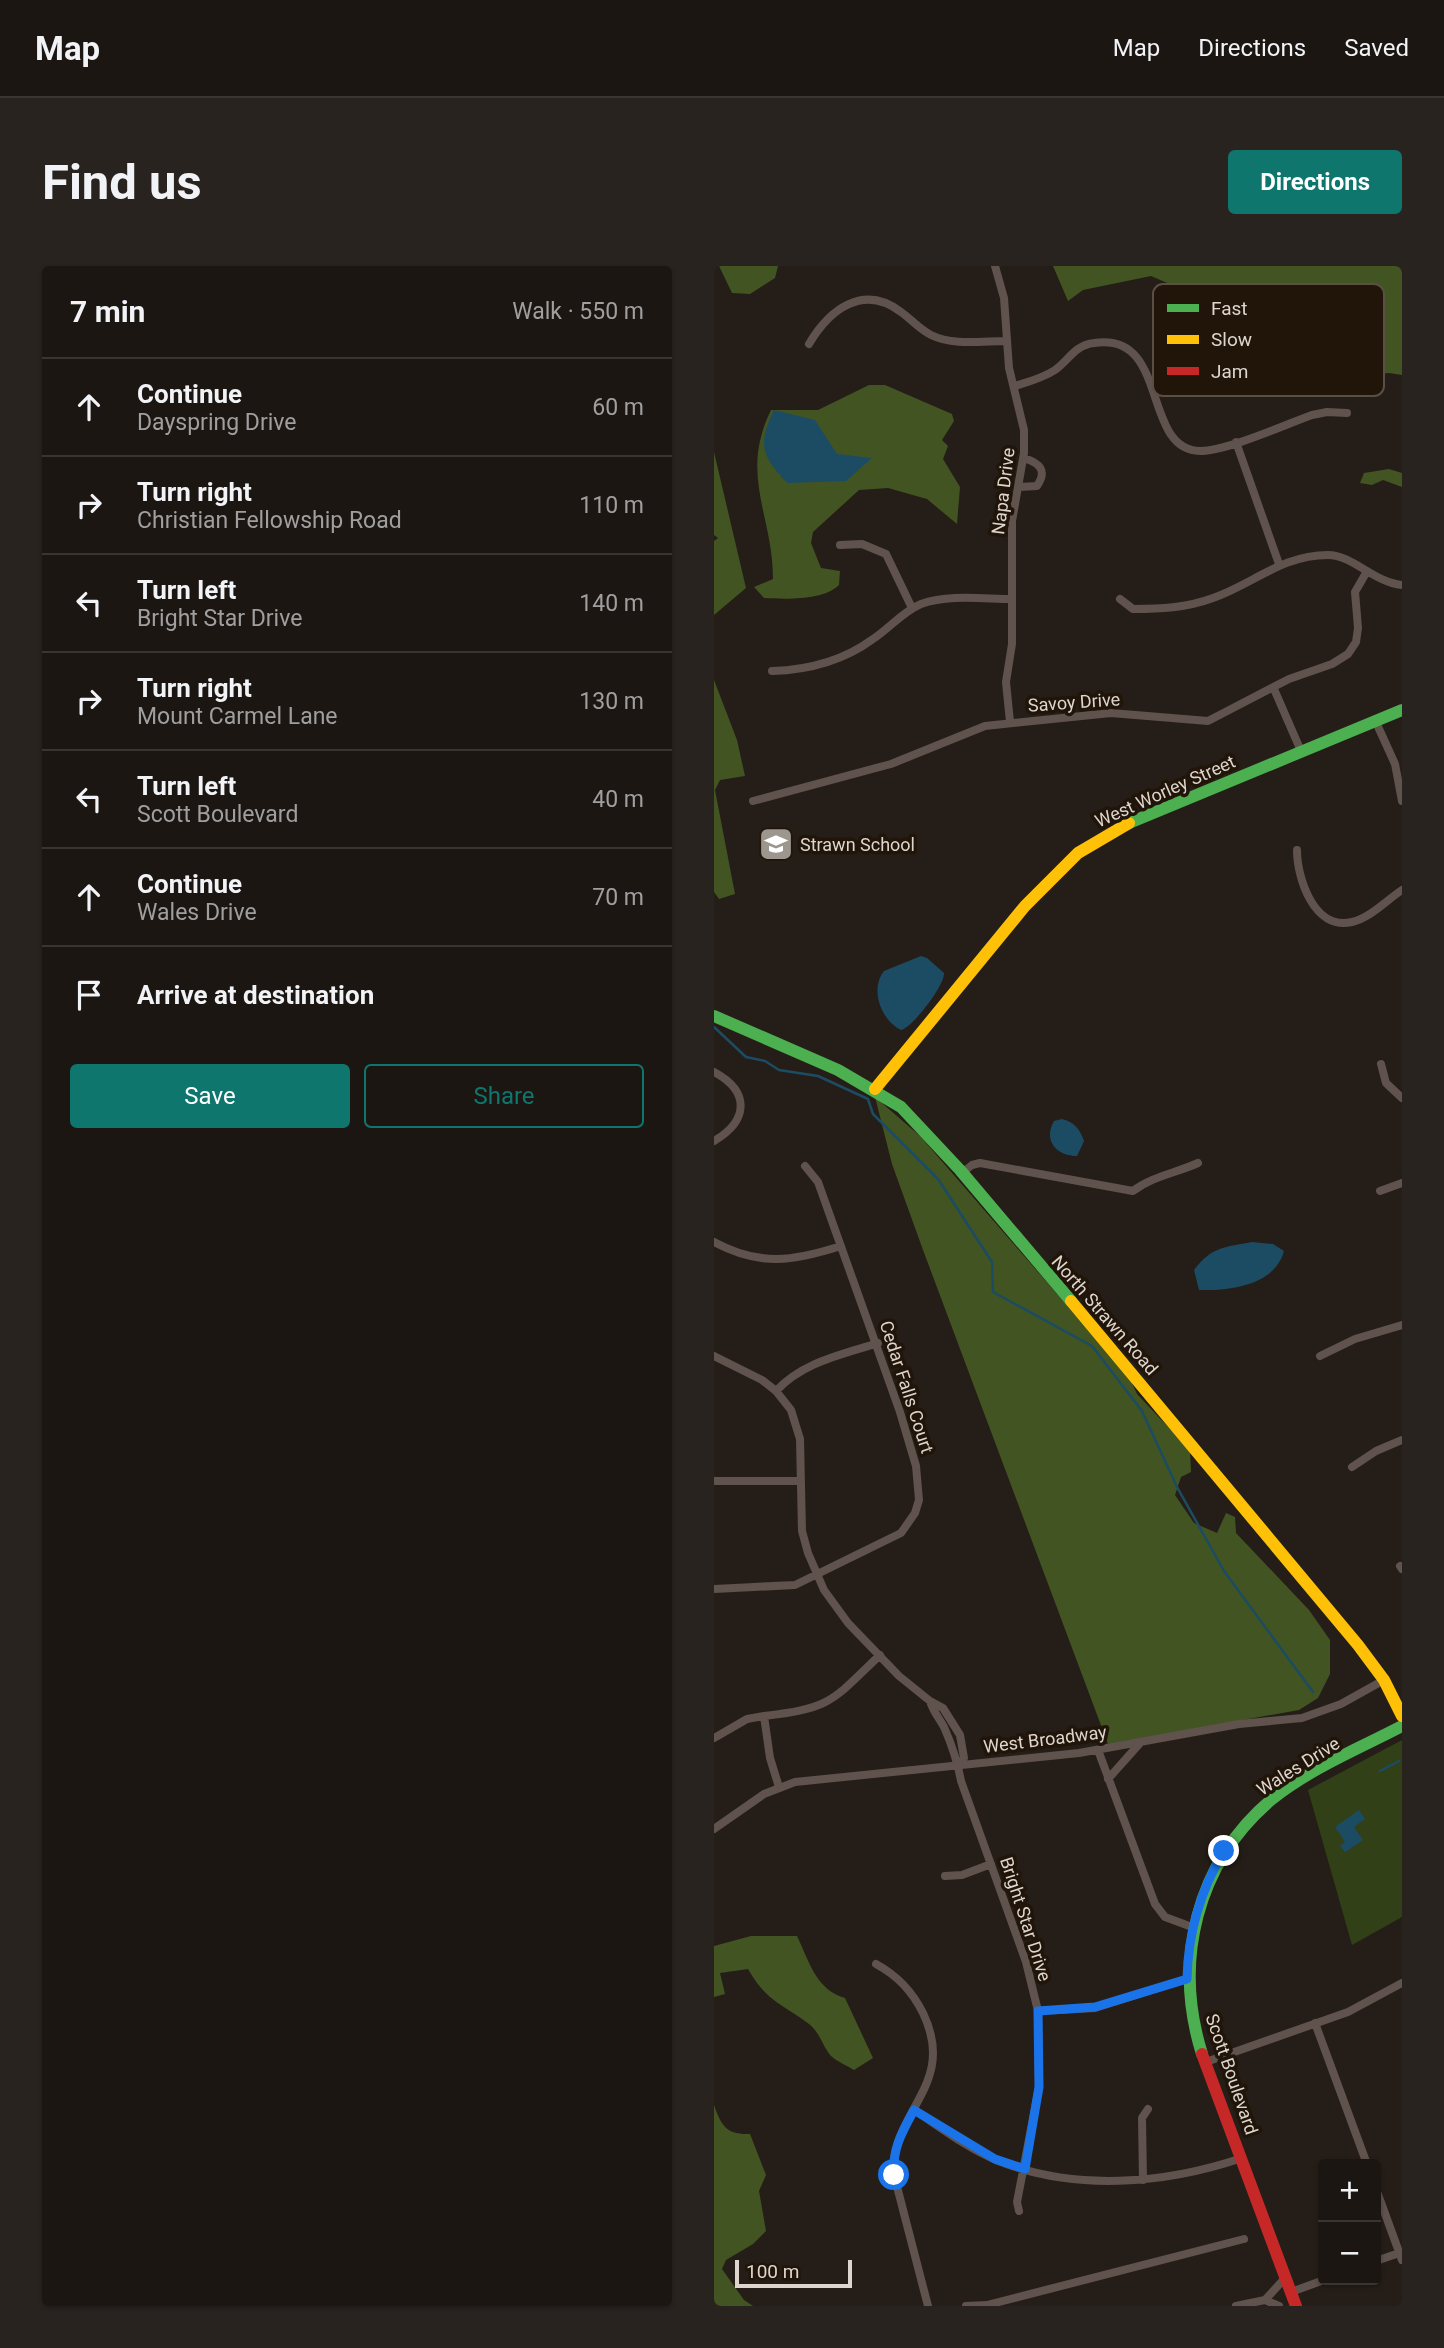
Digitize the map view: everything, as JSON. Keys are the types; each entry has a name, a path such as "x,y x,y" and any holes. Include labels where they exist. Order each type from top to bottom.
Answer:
{"street":[{"name":"Napa Drive","path":"995,266 1004,298 1006,341 1024,430 1024,458 1013,521 1012,644 1006,682 1010,722"},
{"path":"809,344 820,325 834,310 849,302 869,299 887,303 931,335 949,341 1006,341"},
{"path":"1015,386 1055,369 1081,346 1107,343 1133,354 1142,363 1153,392"},
{"path":"1155,396 1169,433 1177,443 1199,451 1236,442 1312,415 1347,412"},
{"path":"1236,442 1279,564"},
{"path":"1019,486 1037,486 1043,477 1042,469 1035,462 1024,458"},
{"path":"840,545 862,544 886,554 912,608"},
{"path":"1120,599 1133,609 1195,604 1215,598 1279,564 1328,555 1338,556 1385,582 1402,585"},
{"name":"Savoy Drive","path":"752,801 860,773 966,732 1010,722 1111,713 1208,721 1289,679 1332,664 1348,654 1356,642 1358,628 1355,592 1366,573"},
{"path":"772,671 804,668 844,656 874,639 912,608 943,599 1012,599"},
{"path":"1274,688 1301,751"},
{"name":"West Worley Street","path":"875,1089 1025,906 1078,853 1113,830 1402,710"},
{"path":"1376,720 1395,764 1402,801"},
{"path":"1297,850 1297,864 1313,904 1331,921 1354,922 1402,890"},
{"name":"North Strawn Road","path":"714,1016 875,1089 901,1107 962,1172 1124,1363 1384,1680 1402,1716"},
{"path":"1381,1064 1386,1083 1402,1098"},
{"path":"714,1072 726,1079 738,1094 741,1105 739,1119 731,1131 714,1141"},
{"path":"962,1172 980,1163 1133,1191 1158,1176 1178,1172 1198,1163"},
{"name":"Cedar Falls Court","path":"714,1589 778,1588 795,1585 901,1533 915,1513 919,1500 916,1466 877,1343 818,1182 804,1166"},
{"path":"1380,1191 1402,1183"},
{"path":"714,1242 754,1258 773,1260 803,1258 841,1245"},
{"path":"1320,1356 1355,1339 1402,1325"},
{"path":"776,1391 789,1377 808,1366 877,1343"},
{"path":"714,1356 762,1380 776,1391 797,1424 802,1531 817,1575 836,1609 880,1656 829,1703 800,1712 747,1719 714,1738"},
{"path":"1352,1467 1376,1451 1402,1440"},
{"path":"714,1481 800,1481"},
{"name":"Bright Star Drive","path":"880,1656 930,1701 944,1727 1026,1962 1038,2011 1039,2087 1017,2202 1019,2211"},
{"name":"West Broadway","path":"714,1829 779,1787 806,1780 1098,1750 1239,1724 1302,1718 1341,1704 1384,1680"},
{"path":"764,1716 779,1787"},
{"name":"Wales Drive","path":"1192,1927 1210,1874 1231,1842 1253,1817 1273,1798 1313,1773 1402,1726"},
{"path":"1108,1779 1141,1742"},
{"path":"1098,1750 1155,1904 1165,1917 1192,1927"},
{"path":"945,1876 962,1875 991,1864"},
{"name":"Scott Boulevard","path":"1192,1927 1187,1979 1193,2020 1296,2306"},
{"path":"876,1964 891,1972 914,1994 929,2026 935,2050 932,2073 898,2140 893,2166 928,2306"},
{"path":"1038,2011 1095,2007 1187,1979"},
{"path":"1206,2062 1348,2012 1402,1983"},
{"path":"1315,2023 1365,2159"},
{"path":"1143,2180 1142,2118 1148,2109"},
{"path":"914,2110 995,2159 1025,2169 1089,2179 1143,2180 1176,2177 1242,2158"},
{"path":"1381,2202 1401,2255 1381,2260"},
{"path":"966,2306 1001,2302 1244,2239"},
{"path":"1265,2301 1286,2277"},
{"path":"1291,2292 1318,2282"},
{"path":"1236,2306 1265,2301 1279,2306"}],"green space":[{"path":"719,266 778,266 775,278 750,294 732,293"},
{"path":"1053,266 1402,266 1402,375 1384,373 1384,284 1170,284 1151,276 1083,290 1068,301"},
{"path":"869,385 885,385 952,414 954,421 942,440 948,446 943,459 960,487 957,524 927,499 888,488 859,490 813,532 811,543 821,568 840,571 839,585 814,596 793,599 764,598 754,587 773,579 772,556 760,495 758,455 762,433 771,410 818,410"},
{"path":"714,452 746,588 714,615 714,541 718,538 714,535"},
{"path":"1389,469 1402,473 1402,487 1383,480 1372,485 1360,483 1364,473"},
{"path":"714,680 737,740 745,776 720,780 715,790 735,894 719,899 714,892"},
{"path":"875,1097 920,1136 1129,1377 1137,1394 1190,1450 1191,1472 1181,1477 1175,1495 1194,1523 1217,1533 1226,1513 1235,1517 1236,1533 1309,1610 1330,1640 1330,1674 1318,1698 1299,1710 1108,1744 892,1164"},
{"path":"1402,1740 1402,1917 1352,1945 1308,1790"},
{"path":"751,1936 797,1936 820,1981 835,1994 845,1998 873,2058 854,2070 833,2058 813,2028 768,1995 748,1969 720,1973 725,1994 714,1997 714,1946"},
{"path":"714,2105 719,2118 730,2131 750,2134 766,2175 759,2191 766,2231 753,2244 726,2260 722,2269 744,2300 753,2306 714,2306"}],"water":[{"path":"774,410 815,420 837,454 872,458 846,481 787,483 772,465 765,450 765,432"},
{"path":"921,956 944,973 943,979 920,1014 901,1030 888,1020 883,1012 878,996 880,979 884,971"},
{"path":"1062,1119 1073,1124 1084,1141 1077,1156 1058,1150 1051,1140 1054,1121"},
{"path":"1252,1242 1273,1244 1284,1251 1271,1272 1250,1284 1199,1290 1194,1270 1200,1262 1213,1252 1226,1247"},
{"path":"1359,1810 1365,1819 1354,1827 1363,1840 1345,1852 1340,1846 1345,1842 1335,1827"}],"waterway":[{"path":"714,1027 746,1057 765,1061 779,1070 818,1076 868,1099 873,1114 938,1179 992,1262 993,1292 1092,1346 1142,1411 1177,1487 1224,1571 1313,1692"},
{"path":"1380,1771 1399,1761"}],"traffic: fast":[{"path":"1129,823 1402,710"},
{"path":"714,1016 838,1070 901,1107 960,1170 1071,1301"},
{"path":"1202,2054 1190,1984 1191,1949 1209,1883 1225,1853 1246,1825 1287,1788 1319,1768 1402,1726"}],"traffic: slow":[{"path":"875,1089 1025,906 1078,853 1129,823"},
{"path":"1071,1301 1358,1645 1384,1680 1402,1716"}],"traffic: jam":[{"path":"1202,2054 1296,2306"}],"place":[{"name":"Strawn School","path":"776,844"}],"route":[{"path":"894,2175 893,2157 898,2140 914,2110 995,2159 1025,2169 1039,2087 1038,2011 1095,2007 1187,1979 1196,1909 1210,1874 1224,1851"}]}
